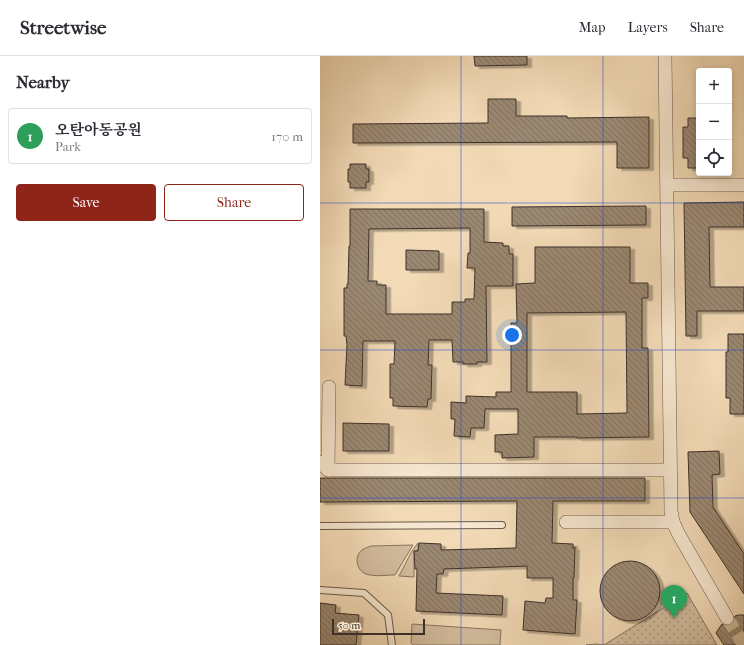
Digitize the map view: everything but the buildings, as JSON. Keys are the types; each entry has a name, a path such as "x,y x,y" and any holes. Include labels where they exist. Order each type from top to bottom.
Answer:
{"street":[{"path":"665,56 671,511 678,534 727,618"},
{"path":"667,184 744,185"},
{"path":"329,387 324,466 670,470"},
{"path":"566,522 674,522"}],"lane":[{"path":"320,526 502,525"},
{"path":"320,590 364,593 388,615 392,645"}],"shaded area":[{"path":"418,543 418,550 414,551 414,577 399,576 412,551"},
{"path":"413,545 395,575 369,575 363,572 358,566 357,559 359,553 368,547"},
{"path":"687,593 717,645 604,645"},
{"path":"412,624 501,630 500,645 413,645 411,643"}],"tunnel":[{"path":"727,618 744,645"}],"place":[{"name":"오탄아동공원","path":"674,618"}]}
